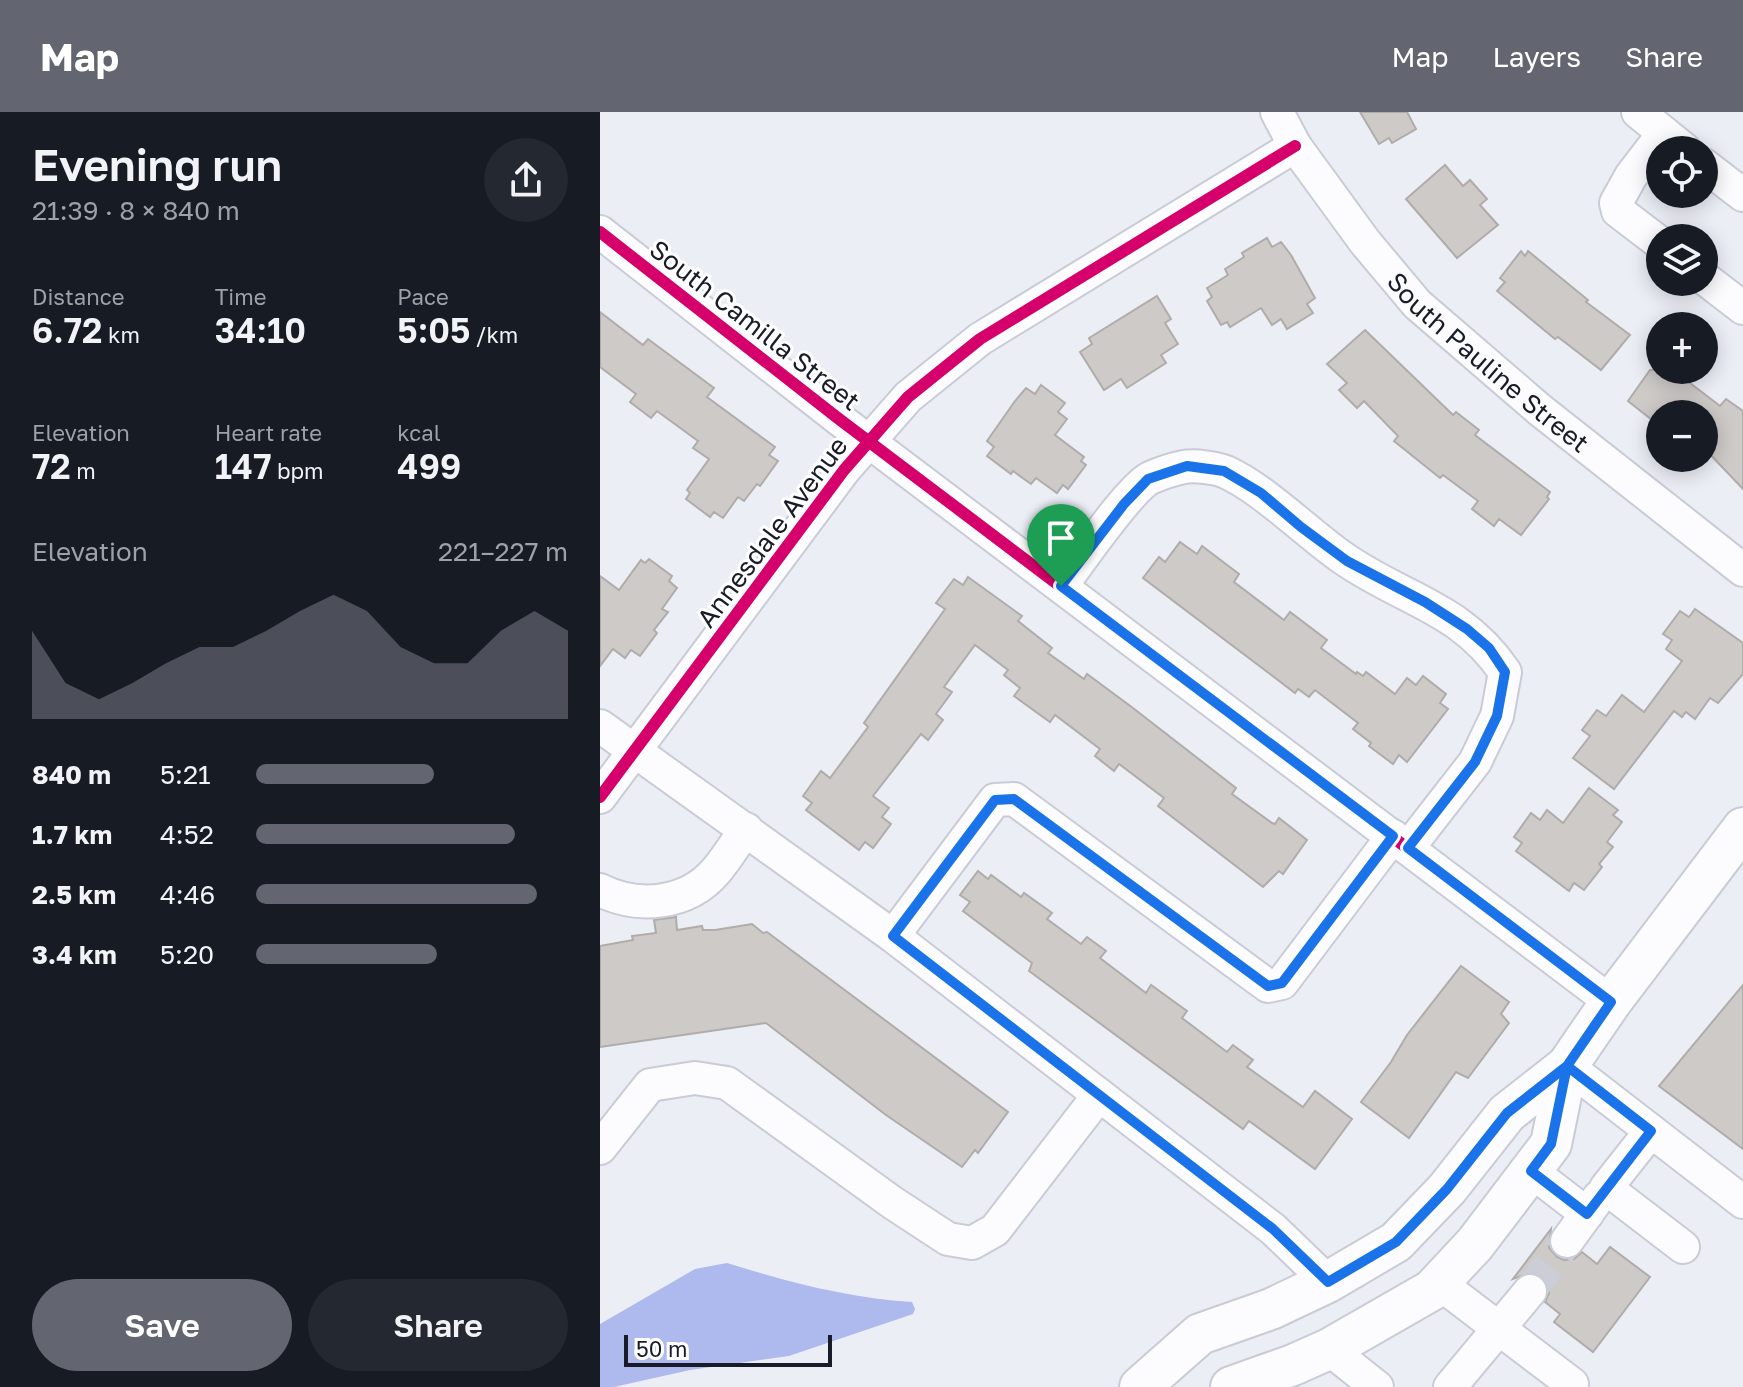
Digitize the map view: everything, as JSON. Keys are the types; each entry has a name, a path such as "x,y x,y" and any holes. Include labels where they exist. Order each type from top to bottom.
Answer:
{"main road":[{"path":"1140,1387 1200,1334 1271,1309 1328,1282 1396,1242 1447,1189 1507,1113 1567,1066 1611,1002 1743,828"},
{"path":"1231,1387 1329,1349 1420,1298 1439,1283 1475,1244 1551,1144 1567,1066"}],"street":[{"name":"South Pauline Street","path":"1277,112 1295,146 1365,242 1417,304 1540,410 1743,570"},
{"path":"1638,112 1668,136"},
{"name":"Annesdale Avenue","path":"600,797 844,470 908,397 980,339 1295,146"},
{"path":"1646,164 1631,176 1616,203 1618,211 1646,232"},
{"path":"1718,176 1743,195"},
{"name":"South Camilla Street","path":"600,232 869,440 1611,1002"},
{"path":"1718,289 1743,308"},
{"path":"893,936 995,800 1014,799 1268,986 1282,983 1400,842 1475,762 1497,716 1505,672 1489,648 1467,629 1425,602 1347,561 1261,493 1224,471 1187,466 1148,479 1124,504 1061,586"},
{"path":"600,726 893,936 1273,1229 1328,1282"},
{"path":"600,890 617,898 654,903 686,895 714,873 746,829"},
{"path":"1567,1066 1743,1202"},
{"path":"600,1148 650,1085 695,1078 727,1083 948,1239 972,1243 995,1230 1099,1095"},
{"path":"1567,1241 1651,1131"},
{"path":"1531,1171 1597,1201 1683,1247"},
{"path":"1439,1283 1572,1384 1570,1387"},
{"path":"1450,1387 1530,1291"},
{"path":"1329,1349 1377,1387"}],"water":[{"path":"727,1263 818,1288 912,1302 915,1309 913,1314 789,1356 600,1387 600,1324 695,1269"}],"building":[{"path":"1360,112 1407,112 1416,129 1392,143 1389,138 1379,144"},
{"path":"1445,165 1463,186 1470,180 1487,199 1480,205 1498,225 1457,258 1406,199"},
{"path":"1267,238 1272,247 1281,242 1291,255 1315,298 1307,304 1313,313 1287,329 1281,319 1272,325 1261,308 1230,327 1227,322 1221,325 1207,301 1212,297 1207,288 1228,275 1225,269 1244,257 1242,253"},
{"path":"1521,251 1525,256 1528,251 1588,300 1586,302 1630,335 1601,370 1558,337 1555,339 1497,291 1505,282 1500,278"},
{"path":"1157,296 1171,319 1165,323 1178,344 1161,355 1166,363 1127,388 1121,379 1104,390 1080,352 1092,344 1089,338"},
{"path":"600,312 643,345 648,339 714,388 707,397 775,447 769,455 778,461 760,486 757,484 744,501 738,497 723,518 714,512 710,517 686,499 690,493 687,490 709,459 693,448 698,441 657,411 651,418 630,402 636,394 600,367"},
{"path":"1365,330 1453,415 1456,412 1479,430 1475,435 1550,492 1549,499 1521,535 1499,519 1494,526 1472,509 1478,501 1443,475 1440,478 1394,441 1398,436 1364,401 1357,408 1339,390 1347,383 1327,364"},
{"path":"1646,376 1646,384 1691,384 1712,400 1646,400 1646,415 1628,401"},
{"path":"1041,385 1065,403 1058,412 1067,419 1055,435 1084,457 1081,461 1086,465 1068,489 1063,485 1057,493 1036,478 1031,484 1013,471 1011,474 987,456 994,447 987,441 1015,401 1026,388 1035,394"},
{"path":"1726,399 1743,411 1743,489 1718,463 1718,404"},
{"path":"1180,542 1197,554 1202,546 1239,574 1234,582 1284,620 1290,612 1327,640 1321,648 1356,674 1363,676 1366,672 1395,694 1407,678 1416,685 1423,676 1446,694 1440,703 1448,709 1407,762 1399,755 1393,764 1353,729 1358,723 1315,690 1309,697 1298,689 1295,693 1143,578 1159,557 1165,562"},
{"path":"649,559 672,576 669,581 677,588 662,609 668,612 640,656 631,650 625,658 613,649 600,666 600,576 619,590 641,560 645,563"},
{"path":"968,577 1022,616 1018,621 1052,648 1048,653 1084,679 1087,674 1133,708 1236,788 1232,794 1272,823 1275,824 1279,818 1307,840 1283,874 1279,871 1263,887 1158,806 1164,798 1119,764 1114,771 1095,756 1100,749 1055,715 1050,722 1014,696 1020,688 1004,675 1008,670 975,645 944,687 952,692 936,714 943,720 928,740 921,734 873,796 889,808 882,817 891,824 873,848 865,842 859,850 806,810 812,803 803,796 821,771 830,778 868,727 864,723 945,609 936,603 954,579 963,585"},
{"path":"1695,609 1743,643 1743,674 1718,703 1710,698 1695,719 1686,712 1682,717 1674,711 1614,789 1573,758 1590,736 1582,730 1597,710 1606,716 1622,695 1644,712 1682,661 1666,649 1672,640 1663,634 1680,611 1689,617"},
{"path":"1589,788 1618,810 1613,815 1622,822 1607,842 1613,847 1599,864 1602,867 1584,890 1574,883 1569,891 1516,851 1522,843 1514,837 1531,813 1540,820 1547,810 1563,823"},
{"path":"978,871 988,879 991,875 1021,897 1024,893 1052,913 1047,919 1081,944 1087,937 1106,951 1100,958 1146,993 1151,985 1187,1011 1182,1018 1227,1052 1233,1045 1253,1060 1247,1067 1303,1107 1315,1091 1352,1119 1315,1169 1249,1121 1243,1129 1029,971 1032,963 963,911 970,902 960,895"},
{"path":"676,917 677,930 702,926 703,930 715,930 752,924 763,933 767,932 1008,1112 978,1153 975,1150 962,1167 886,1115 766,1023 600,1047 600,946 633,940 632,936 656,933 654,920"},
{"path":"1461,966 1509,1002 1501,1014 1509,1023 1468,1078 1456,1072 1409,1138 1361,1102 1407,1035"},
{"path":"1743,985 1743,1149 1659,1086"},
{"path":"1551,1229 1549,1248 1557,1257 1574,1259 1582,1252 1597,1264 1610,1247 1650,1277 1593,1352 1554,1322 1560,1314 1545,1302 1549,1293 1543,1277 1532,1272 1513,1279"}],"tunnel":[{"path":"1530,1291 1567,1241"}],"cycle path":[{"path":"600,797 844,470 908,397 980,339 1295,146"},
{"path":"600,232 839,419 1611,1002"}],"route":[{"path":"1061,586 1124,504 1148,479 1187,466 1224,471 1261,493 1347,561 1425,602 1467,629 1489,648 1505,672 1497,716 1475,762 1408,848 1611,1002 1567,1066 1551,1144 1531,1171 1587,1214 1651,1131 1567,1066 1507,1113 1447,1189 1396,1242 1328,1282 1273,1229 893,936 995,800 1014,799 1268,986 1282,983 1393,836 1061,586"}]}
